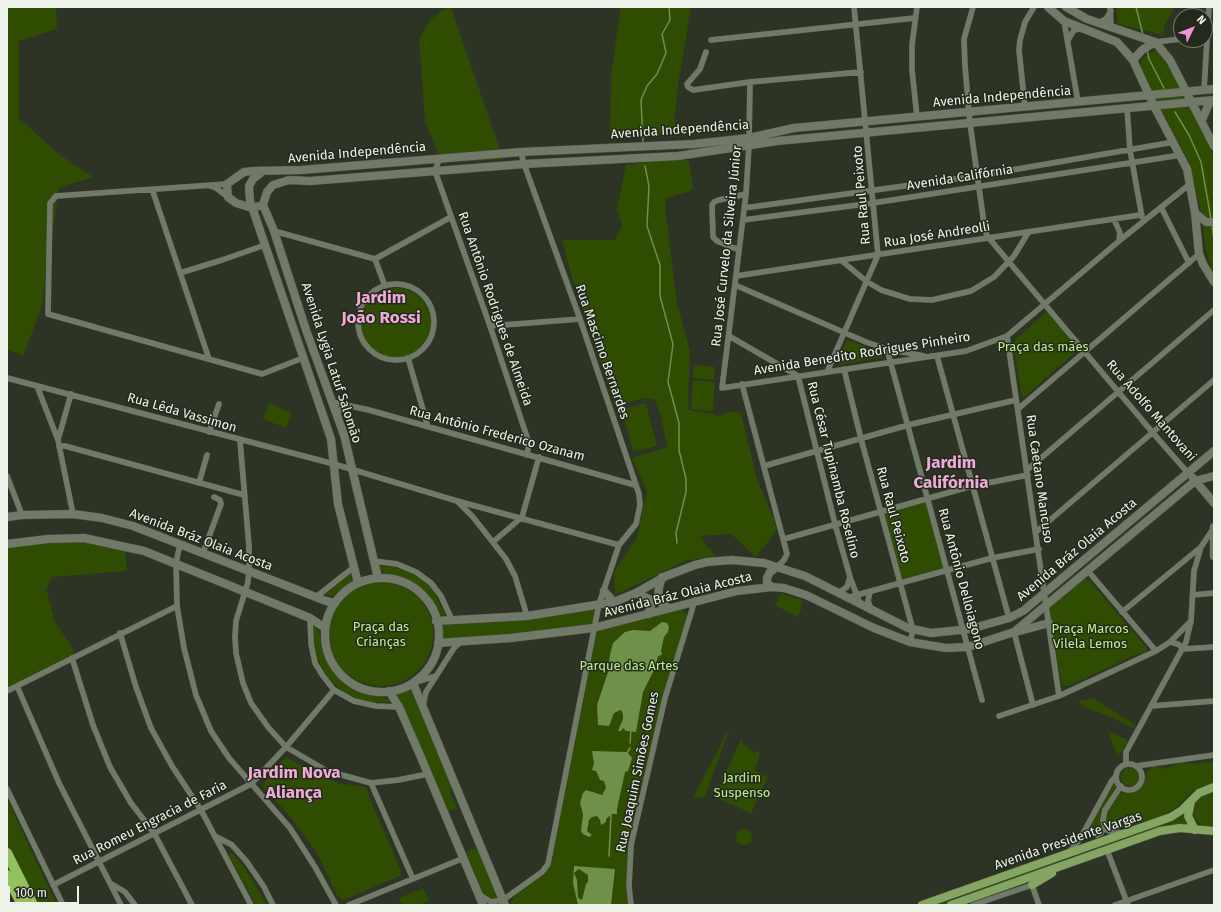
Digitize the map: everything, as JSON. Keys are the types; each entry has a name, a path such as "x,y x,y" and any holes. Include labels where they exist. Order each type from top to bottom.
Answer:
{"highway":[{"path":"7,853 33,905"},
{"path":"7,875 22,905"}],"main road":[{"path":"1050,8 1058,9 1060,7"},
{"path":"1050,8 1064,21 1121,44 1133,60 1154,106 1181,155 1190,184 1195,213 1199,254 1202,264 1214,282"},
{"path":"1064,21 1070,10 1098,23 1140,36 1152,43 1170,60 1193,102 1214,146"},
{"path":"1106,37 1111,32 1111,26"},
{"path":"1133,60 1142,50 1152,43"},
{"path":"1133,97 1140,90 1143,82"},
{"name":"Avenida Independência","path":"263,204 267,192 273,185 289,180 310,181 524,164 678,156 749,142 794,128 1214,89"},
{"name":"Avenida Independência","path":"227,184 244,172 301,170 445,157 521,152 749,142 868,133 1212,100"},
{"path":"1202,120 1212,100"},
{"path":"252,208 248,193 249,186 253,179 263,171"},
{"path":"227,184 228,197 240,205 252,208 263,204"},
{"name":"Avenida Lygia Latuf Salomão","path":"263,204 279,244 346,442 351,470 378,578"},
{"name":"Avenida Lygia Latuf Salomão","path":"252,208 331,439 338,504 358,583"},
{"path":"1195,213 1210,222"},
{"path":"303,358 316,356"},
{"name":"Avenida Bráz Olaia Acosta","path":"436,621 527,616 614,602 636,593 662,578 695,565 722,560 746,560 777,567 805,576 838,592 894,623 913,630 931,633 964,630 1009,618 1020,613 1045,594 1214,451"},
{"name":"Rua Adolfo Mantovani","path":"1188,473 1214,503"},
{"name":"Avenida Bráz Olaia Acosta","path":"438,643 461,642 593,628 695,600 743,590 772,587 784,588 806,595 874,628 910,642 946,648 968,647 1014,632 1195,481 1214,476"},
{"name":"Avenida Bráz Olaia Acosta","path":"7,517 22,515 73,514 102,518 133,526 316,597 335,602"},
{"path":"1131,521 1136,526 1135,531"},
{"path":"1214,528 1214,556"},
{"path":"7,544 48,539 84,538 144,551 310,618 325,628"},
{"path":"772,587 768,583 767,578 770,572 777,567"},
{"path":"378,578 400,581 419,592 433,610 436,621 438,643 430,666 413,683 389,691 367,690 357,686 337,670 328,651 325,628 329,613 335,602 349,588 358,583 378,578"},
{"path":"662,578 658,597 668,608"},
{"path":"604,590 614,602"},
{"path":"636,593 649,599 651,606 648,614"},
{"path":"1014,632 1049,623"},
{"path":"413,683 504,903"},
{"path":"389,691 399,707 483,905"},
{"name":"Avenida Presidente Vargas","path":"922,905 1127,834 1171,817 1182,810 1199,793 1214,787"},
{"path":"1191,800 1188,816 1195,830"},
{"name":"Avenida Presidente Vargas","path":"951,905 1160,831 1180,828 1214,831"},
{"path":"1032,885 1071,863"}],"street":[{"name":"Rua Raul Peixoto","path":"827,372 878,255 868,133 857,23 854,7"},
{"path":"917,7 912,70 917,117"},
{"name":"Rua Adolfo Mantovani","path":"973,7 964,39 970,123 985,231 988,237 1044,305 1188,473"},
{"path":"1025,107 1019,50 1025,22 1034,7"},
{"path":"1098,23 1106,18 1110,9"},
{"path":"1110,9 1111,26"},
{"path":"711,40 857,23 915,18"},
{"path":"1064,21 1078,102"},
{"path":"1067,42 1070,33 1080,28"},
{"path":"1152,43 1173,40"},
{"path":"1204,90 1206,48"},
{"path":"706,52 700,69 688,82 688,87 693,90 750,82 861,72"},
{"name":"Rua José Curvelo da Silveira Júnior","path":"722,388 746,194 750,82"},
{"path":"1127,108 1130,150 1140,215 1144,221"},
{"name":"Avenida Califórnia","path":"744,208 977,176 1174,142"},
{"name":"Rua Mascimo Bernardes","path":"521,152 580,319 635,484 640,506 636,524 619,545"},
{"name":"Avenida Califórnia","path":"743,220 873,203 1133,164 1181,155"},
{"path":"435,171 438,162 445,157"},
{"name":"Rua Antônio Rodrigues de Almeida","path":"435,171 490,326 529,443 527,455"},
{"path":"227,184 56,196 52,198 50,203 48,314 262,374 303,358"},
{"name":"Avenida Benedito Rodrigues Pinheiro","path":"722,388 924,356 937,356 966,351 1007,336 1119,241 1190,184"},
{"path":"208,185 216,188 228,197"},
{"path":"152,189 209,359"},
{"path":"739,250 716,241 713,237 712,206 714,202 719,200 746,194"},
{"path":"1161,207 1188,263"},
{"name":"Rua José Andreolli","path":"736,276 1140,215"},
{"path":"274,231 375,259 451,217"},
{"path":"1114,219 1120,233 1119,241"},
{"path":"842,260 866,282 881,290 910,299 932,300 971,290 994,277 1010,262 1028,233"},
{"path":"279,244 288,235"},
{"path":"180,273 265,245"},
{"path":"1018,409 1199,254"},
{"path":"375,259 384,286"},
{"path":"396,284 408,286 427,300 432,311 434,322 432,334 427,345 419,353 408,358 398,360 387,359 377,355 369,348 361,334 359,318 361,308 367,298 384,286 396,284"},
{"path":"735,285 887,349 924,356"},
{"path":"784,539 928,498 1028,472 1118,392 1214,310"},
{"path":"490,326 580,319"},
{"name":"Rua César Tupinamba Roselino","path":"729,336 798,376 815,452 850,577 860,605"},
{"name":"Rua Caetano Mancuso","path":"1007,336 1028,472 1059,696"},
{"name":"Rua Antônio Delloiagono","path":"887,349 982,700"},
{"path":"937,356 1009,618"},
{"path":"408,358 428,427"},
{"name":"Rua Raul Peixoto","path":"844,369 861,439 913,630 910,642"},
{"name":"Rua Lêda Vassimon","path":"7,378 240,441 334,464 457,501 522,517 619,545"},
{"path":"1036,532 1214,380"},
{"path":"742,384 784,539 786,557 777,567"},
{"path":"37,386 59,443 73,514"},
{"path":"59,443 70,394"},
{"path":"764,466 908,425 1016,400"},
{"name":"Rua Antônio Frederico Ozanam","path":"332,402 352,406 635,484"},
{"path":"209,432 219,404"},
{"path":"336,415 342,409 352,406"},
{"path":"50,423 57,426 64,422"},
{"path":"240,441 249,546 249,571 245,592 236,621 235,637 236,652 243,683 251,703 268,727 286,747 327,771 371,782 398,780 428,774"},
{"path":"59,443 65,446 244,495"},
{"path":"200,483 207,455"},
{"path":"493,542 522,517 539,457"},
{"path":"7,476 22,515"},
{"path":"204,553 221,504 220,500 214,497"},
{"path":"457,501 506,559 515,576 527,616"},
{"path":"1122,612 1201,547 1214,528"},
{"path":"180,544 176,563 177,606 184,648 196,695 211,731 229,758 290,828 315,867 336,905"},
{"path":"478,894 491,902 504,903 542,872 548,864 593,628 599,604 619,545"},
{"path":"1126,764 1126,752 1183,649 1191,621 1194,571 1201,547"},
{"path":"846,597 900,584 992,558 1039,549"},
{"path":"373,561 397,564 416,572 431,583 441,596 452,620"},
{"path":"316,597 354,567"},
{"path":"1088,571 1156,651"},
{"name":"Rua César Tupinamba Roselino","path":"838,592 847,587 850,577"},
{"path":"870,592 868,605 874,612"},
{"path":"1192,595 1214,593"},
{"name":"Rua Joaquim Simões Gomes","path":"631,905 629,886 633,837 665,698 695,600"},
{"path":"7,691 120,633 177,606"},
{"path":"310,618 310,644 315,663 334,690 354,701 376,706 399,707"},
{"path":"999,716 1059,696 1156,651 1170,642 1191,621"},
{"path":"1014,632 1033,705"},
{"path":"120,633 136,687 151,728 172,766 201,810 214,836 215,843 250,905"},
{"path":"423,707 426,692 454,648 461,642"},
{"path":"1170,642 1178,644 1183,649 1214,647"},
{"path":"72,658 93,725 110,767 131,803 154,833 192,905"},
{"path":"413,683 436,676"},
{"path":"17,686 59,783 121,905"},
{"name":"Rua Romeu Engracia de Faria","path":"53,885 251,784 286,747 334,690"},
{"path":"1151,706 1214,701"},
{"path":"1065,855 1075,845 1087,826 1111,782 1116,776 1119,768 1126,764 1136,766 1214,755"},
{"path":"1116,776 1121,786 1128,789 1136,787 1139,784 1141,772 1136,766"},
{"path":"371,782 413,880"},
{"path":"1121,786 1103,815 1105,827 1109,831 1127,834"},
{"path":"7,789 63,905"},
{"path":"1087,826 1092,833 1097,835 1101,833 1105,827"},
{"path":"214,836 232,845 247,862 274,905"},
{"path":"1107,850 1127,903"},
{"path":"349,905 464,858"},
{"path":"1115,905 1127,903 1214,870"},
{"path":"110,882 125,892 135,905"},
{"path":"973,905 1032,885 1039,905"}],"green space":[{"path":"7,7 56,7 57,29 19,41 19,118 56,152 93,177 59,188 41,309 23,356 7,349"},
{"path":"451,7 503,159 443,163 425,122 419,39 431,19 444,9"},
{"path":"621,7 691,7 678,86 675,114 675,134 610,138 611,74"},
{"path":"1116,7 1175,7 1173,8 1165,24 1163,35 1118,24"},
{"path":"1156,50 1167,61 1210,147 1214,160 1214,276 1206,250 1201,210 1189,162 1143,75 1140,65 1143,58"},
{"path":"681,158 689,161 693,188 688,192 667,198 665,206 677,303 690,351 688,396 689,410 714,414 718,417 729,411 741,413 757,479 778,529 756,557 731,534 700,536 715,556 685,561 615,595 614,572 637,537 647,491 632,458 667,447 661,416 654,399 645,398 614,406 603,368 570,271 562,240 615,240 622,225 617,208 626,165"},
{"path":"396,288 415,294 425,304 431,323 425,342 415,352 396,358 377,352 367,342 361,323 367,304 377,294"},
{"name":"Praça das mães","path":"1046,312 1049,313 1078,348 1077,351 1024,397 1022,397 1013,342"},
{"path":"847,340 880,352 883,355 882,357 840,365 837,361"},
{"path":"694,365 715,367 714,380 693,378"},
{"path":"693,380 715,382 713,411 691,409"},
{"path":"269,403 292,413 286,428 263,419"},
{"path":"646,403 657,446 633,452 622,409"},
{"path":"928,498 948,571 901,584 881,512"},
{"path":"48,539 125,546 127,571 52,577 46,589 55,622 74,650 72,658 7,691 7,545"},
{"path":"379,566 394,567 411,573 427,584 434,592 446,615 440,616 422,589 407,579 384,574"},
{"path":"351,574 351,582 332,596 325,595 347,575"},
{"name":"Praça Marcos Vilela Lemos","path":"1084,578 1088,579 1147,650 1145,653 1137,654 1071,685 1064,686 1061,682 1049,608"},
{"name":"Praça das Crianças","path":"381,582 401,586 410,590 418,597 425,605 429,614 433,634 429,654 425,663 418,671 410,678 401,682 381,686 361,682 352,678 344,671 337,663 333,654 329,634 333,614 337,605 344,597 352,590 361,586"},
{"path":"781,594 802,600 801,610 797,617 775,605"},
{"path":"599,604 593,628 442,641 442,621"},
{"name":"Parque das Artes","path":"680,609 686,613 688,620 663,696 636,806 628,852 627,889 629,905 510,905 514,897 545,872 552,861 595,633 597,631"},
{"path":"313,624 319,632 324,657 333,672 345,684 360,692 383,696 391,702 371,702 358,699 341,690 327,676 317,658 313,640"},
{"path":"410,689 451,784 450,792 457,809 448,811 397,694"},
{"path":"1093,698 1136,725 1134,728 1099,712 1085,708 1078,702"},
{"path":"731,725 704,798 695,797 694,796"},
{"path":"1108,731 1128,740 1120,755 1117,755"},
{"name":"Jardim Suspenso","path":"741,739 744,745 753,752 755,751 760,753 755,770 768,777 751,813 715,797"},
{"path":"285,757 338,783 365,787 401,871 400,876 343,900 338,897 317,853 288,814 264,788 263,784"},
{"path":"1180,762 1197,764 1214,762 1214,784 1193,791 1176,808 1162,816 1115,830 1109,828 1105,818 1106,813 1117,796 1123,793 1138,791 1143,785 1147,772 1153,765 1166,769"},
{"path":"1130,768 1136,771 1139,777 1136,783 1130,786 1124,783 1121,777 1124,771"},
{"path":"1114,783 1116,787 1102,813 1101,829 1095,833 1091,825"},
{"path":"1214,790 1214,828 1202,826 1194,818 1193,806 1200,796"},
{"path":"7,799 57,905 38,905 7,843"},
{"path":"1185,816 1187,824 1185,825 941,905 935,905"},
{"path":"741,829 747,829 752,834 750,843 747,845 741,845 736,840 736,834"},
{"path":"477,848 497,898 486,902 466,852"},
{"path":"231,852 244,867 267,905 256,905 229,856"},
{"path":"423,888 429,901 418,905 402,905 399,898"}],"shaded area":[{"path":"662,622 667,623 669,627 668,632 664,637 661,651 662,655 658,656 655,668 643,692 636,732 626,731 623,728 621,731 618,731 623,719 621,710 614,713 609,726 598,725 597,705 608,672 613,643 625,632 633,630 650,631"},
{"path":"592,751 627,752 632,758 628,771 625,772 617,814 612,814 606,819 606,822 601,825 597,816 592,817 589,820 587,831 592,835 589,837 581,831 583,814 580,803 583,793 586,790 602,795 606,788 604,781 600,780 596,771 592,770 594,763"},
{"path":"574,866 615,869 611,905 578,905 573,883","holes":["579,869 588,875 588,882 586,884 582,900 578,898 577,880 574,873"]}],"waterway":[{"path":"643,142 641,100 647,86 657,74 666,53 662,34 670,20 669,7"},
{"path":"1136,7 1143,35"},
{"path":"1147,50 1149,59 1164,88"},
{"path":"1175,112 1189,135 1201,162 1211,219"},
{"path":"645,166 649,186 647,226 660,265 660,296 673,344 668,382 679,423 679,450 686,479 686,492 676,533 677,543"},
{"path":"1212,225 1214,241"},
{"path":"630,743 631,729"},
{"path":"627,753 630,748"},
{"path":"609,856 611,814"}],"district":[{"name":"Jardim João Rossi","path":"381,308"},
{"name":"Jardim Califórnia","path":"951,473"},
{"name":"Jardim Nova Aliança","path":"294,783"}]}
